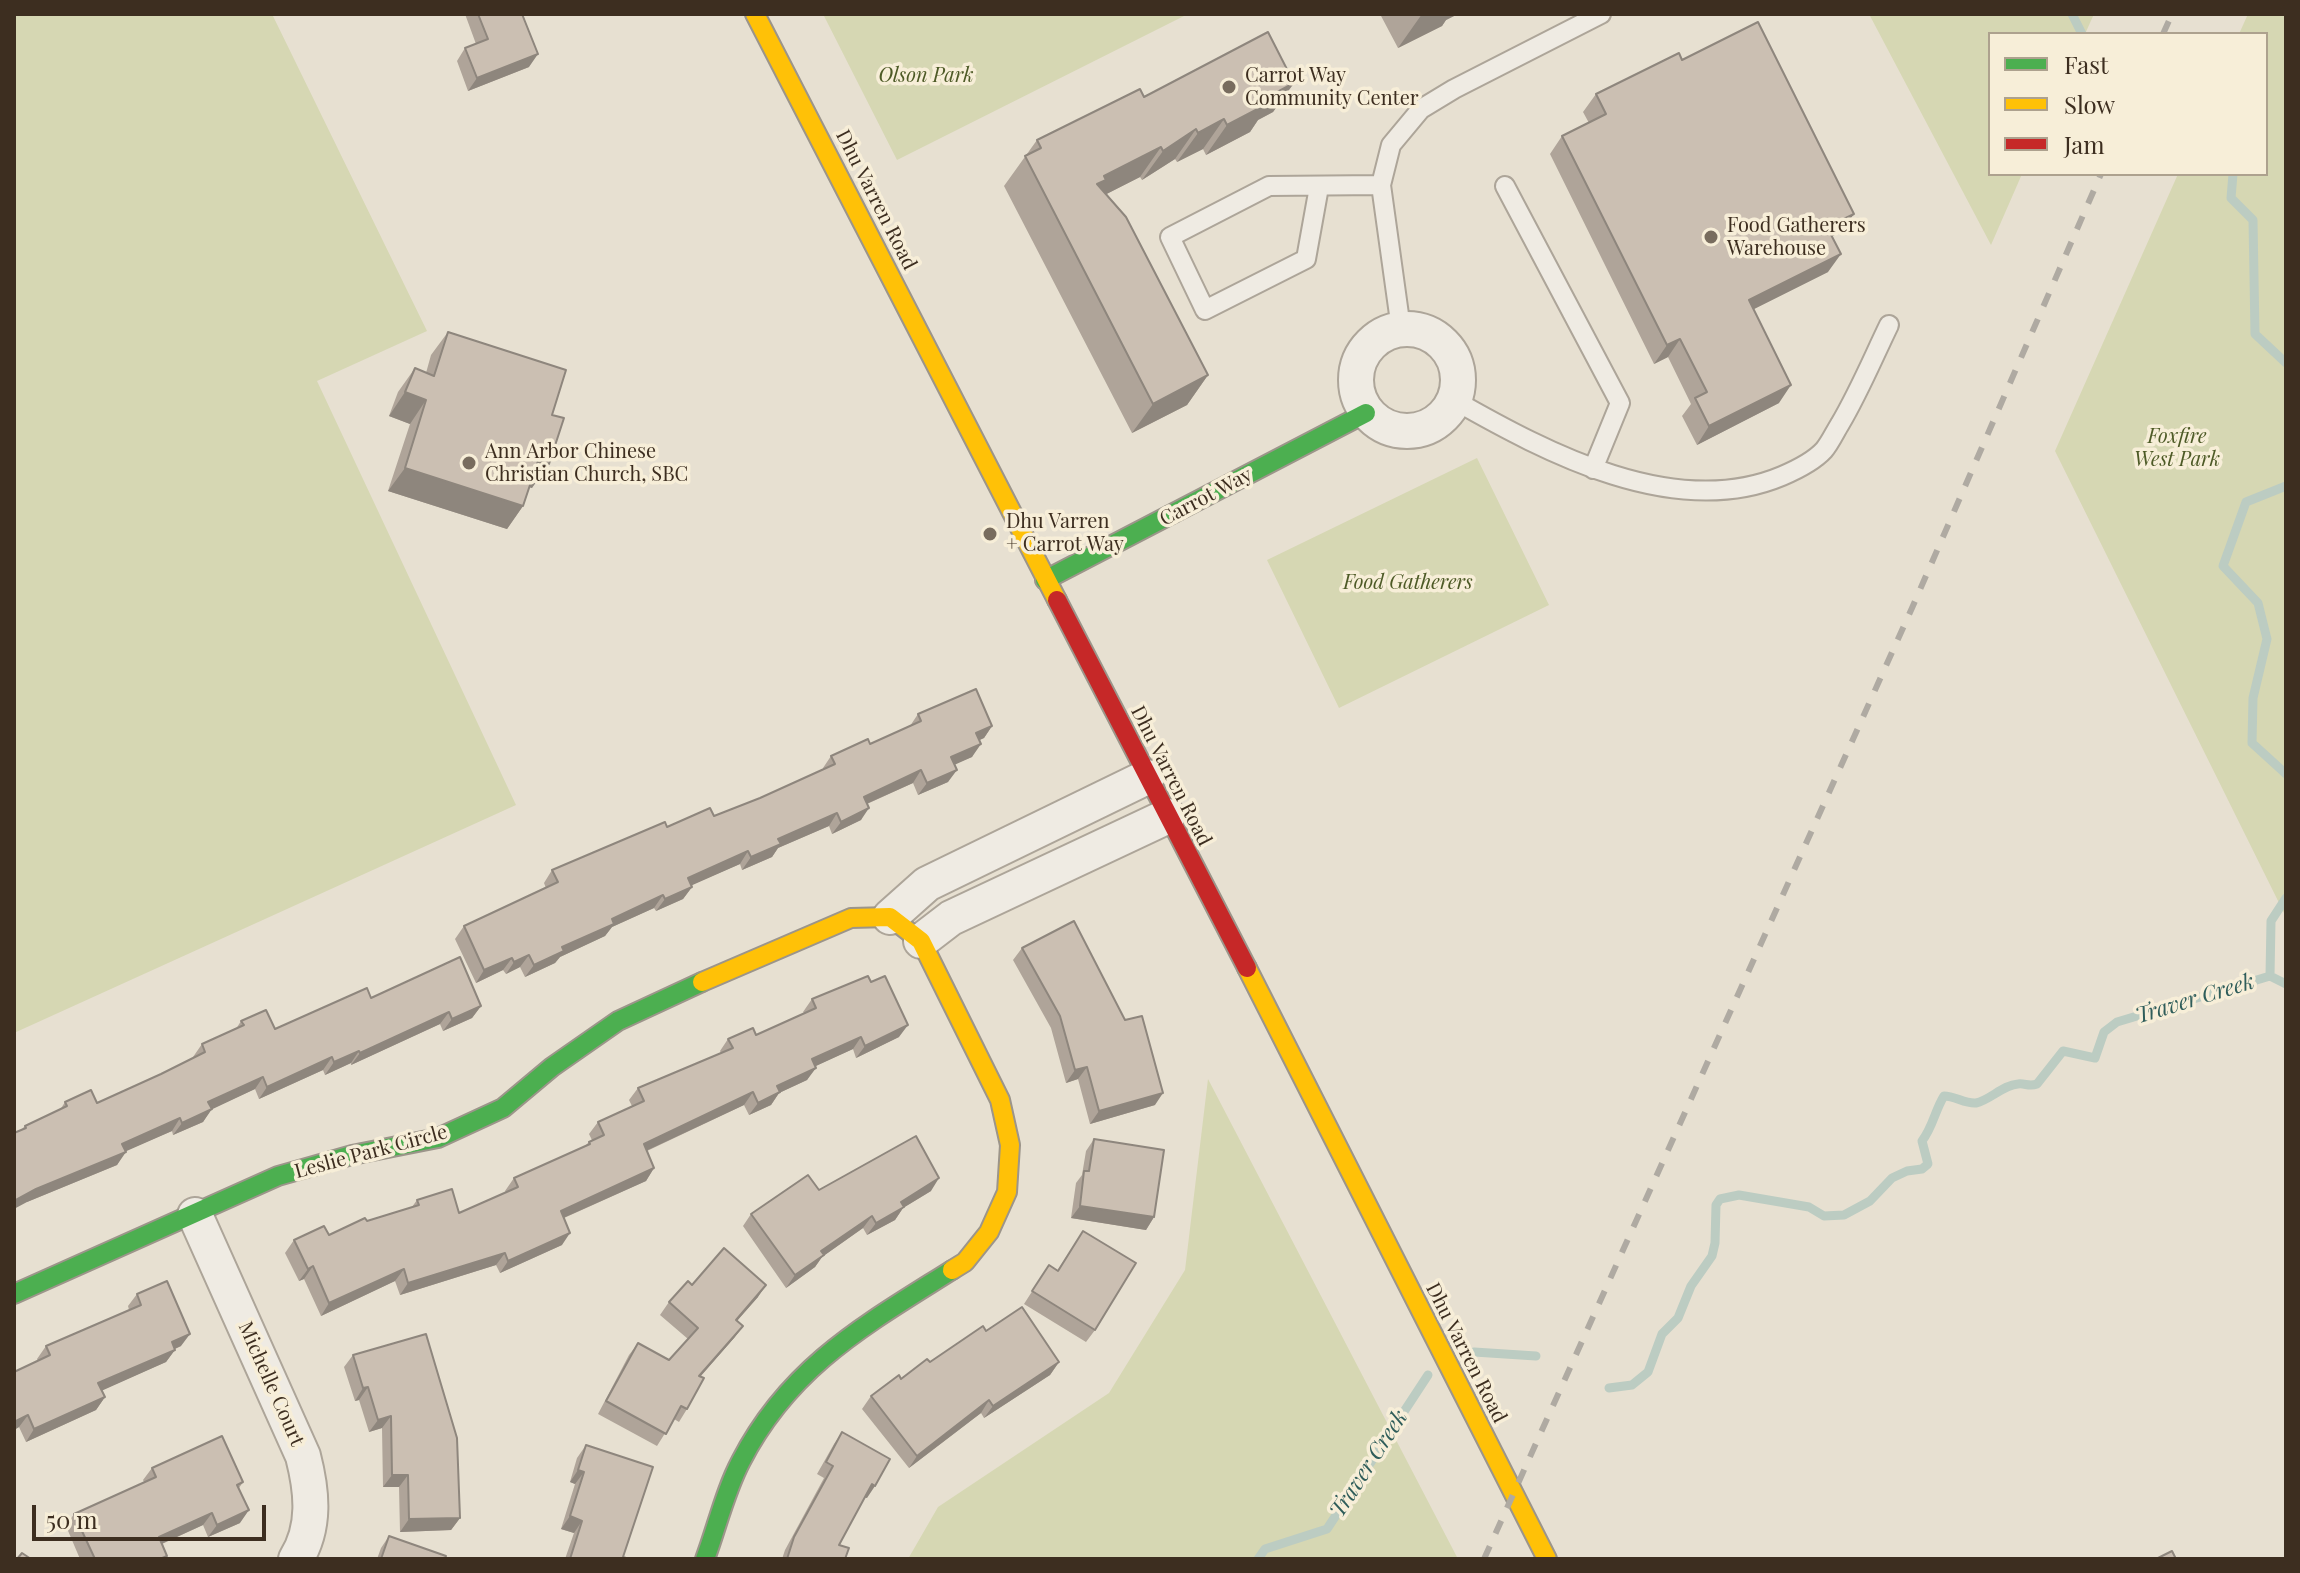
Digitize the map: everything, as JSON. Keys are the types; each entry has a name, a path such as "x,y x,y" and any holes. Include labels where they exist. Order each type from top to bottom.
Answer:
{"street":[{"name":"Dhu Varren Road","path":"755,14 1547,1559"},
{"path":"1401,329 1418,330 1433,336 1447,347 1455,362 1458,378 1454,400 1438,422 1424,429 1409,432 1378,424 1366,413 1358,399 1356,368 1362,353 1372,341 1401,329"},
{"name":"Carrot Way","path":"1045,580 1366,413"},
{"path":"705,1559 740,1462 776,1405 822,1357 848,1336 965,1262 989,1232 1007,1192 1010,1145 1000,1100 921,941 890,917 927,884 1147,777"},
{"path":"921,941 951,918 1168,816"},
{"path":"994,852 1012,890"},
{"name":"Leslie Park Circle","path":"14,1294 278,1176 352,1155 438,1138 503,1108 552,1067 618,1021 768,952 851,918 890,917"},
{"name":"Michelle Court","path":"195,1215 303,1456 309,1480 310,1524 304,1546 296,1559"}],"lane":[{"path":"1401,329 1381,185 1391,145 1421,109 1601,14"},
{"path":"1319,187 1306,259 1205,310 1170,237 1269,186 1381,185"},
{"path":"1505,186 1620,403 1593,469"},
{"path":"1454,400 1543,448 1593,469 1651,485 1697,491 1756,487 1796,470 1824,450 1853,402 1889,325"}],"green space":[{"path":"14,14 272,14 427,331 317,381 516,805 14,1033"},
{"name":"Olson Park","path":"823,14 1188,14 897,160"},
{"path":"1869,14 2094,14 2086,32 1988,32 1988,176 2021,176 1991,245"},
{"name":"Foxfire West Park","path":"2248,14 2286,14 2286,917 2055,451 2177,176 2268,176 2268,32 2240,32"},
{"name":"Food Gatherers","path":"1477,458 1549,605 1339,708 1267,560"},
{"path":"1208,1079 1458,1559 908,1559 938,1507 1109,1393 1185,1270"}],"building":[{"path":"478,14 522,14 538,54 477,78 465,48 488,39"},
{"name":"Food Gatherers Warehouse","path":"1758,22 1854,214 1827,227 1841,254 1749,300 1791,385 1709,426 1695,398 1707,392 1680,339 1667,345 1562,136 1606,114 1596,94 1679,53 1682,60"},
{"path":"1268,32 1294,83 1268,97 1271,102 1227,125 1224,119 1198,133 1196,129 1163,151 1161,147 1104,176 1106,180 1097,184 1126,217 1208,375 1153,404 1025,156 1041,148 1037,140 1140,89 1144,97"},
{"name":"Ann Arbor Chinese Christian Church, SBC","path":"448,332 566,370 552,415 564,418 549,464 538,461 523,506 405,468 426,400 405,392 415,368 434,376"},
{"path":"976,689 992,726 976,733 981,744 951,757 957,770 927,783 921,770 864,797 869,808 841,822 837,813 778,839 781,844 751,857 748,851 688,878 692,887 665,899 663,895 612,919 614,924 562,947 564,951 534,965 529,955 514,962 512,958 484,970 464,926 558,882 552,870 665,822 667,827 710,808 714,816 760,798 835,764 831,756 868,739 870,744 921,721 918,714"},
{"path":"1074,921 1125,1020 1142,1016 1163,1093 1099,1111 1087,1067 1075,1070 1060,1016 1022,948"},
{"path":"460,957 481,1006 452,1019 449,1012 360,1053 334,1062 332,1057 267,1087 263,1077 208,1102 212,1109 182,1123 180,1118 122,1144 126,1152 14,1201 14,1133 67,1106 65,1102 91,1090 97,1103 161,1074 205,1052 202,1044 244,1025 241,1021 266,1010 275,1029 367,988 371,998"},
{"path":"868,976 871,982 885,976 908,1025 865,1046 861,1037 812,1059 816,1068 777,1086 780,1092 758,1103 753,1092 644,1144 654,1168 561,1211 570,1233 508,1261 505,1253 408,1283 404,1269 329,1303 313,1266 308,1269 294,1240 324,1226 329,1235 365,1218 367,1221 419,1205 417,1200 452,1189 459,1213 518,1187 514,1178 604,1135 598,1122 644,1101 638,1088 733,1048 728,1039 753,1028 756,1035 816,1008 812,999"},
{"path":"916,1136 939,1178 901,1202 904,1207 876,1223 872,1216 821,1251 824,1255 795,1275 751,1214 808,1175 819,1190"},
{"path":"1094,1139 1164,1150 1154,1217 1080,1206 1084,1171 1089,1171"},
{"path":"1083,1231 1136,1263 1095,1330 1032,1291 1049,1265 1058,1271"},
{"path":"724,1248 766,1285 736,1320 743,1326 699,1376 704,1378 687,1409 681,1406 666,1434 606,1401 638,1343 669,1360 698,1328 669,1302 688,1281 692,1285"},
{"path":"167,1281 190,1334 172,1342 175,1350 98,1383 105,1397 34,1429 28,1415 14,1422 14,1372 50,1355 46,1346 141,1305 137,1294"},
{"path":"1022,1307 1059,1362 993,1406 989,1400 917,1456 871,1396 899,1375 901,1379 927,1359 930,1362 983,1326 986,1331"},
{"path":"426,1334 457,1438 460,1518 409,1519 408,1475 392,1475 391,1416 378,1420 368,1387 363,1388 353,1355"},
{"path":"842,1432 890,1459 875,1486 872,1484 839,1545 849,1548 845,1559 787,1559 794,1537 833,1466 826,1462"},
{"path":"222,1436 243,1482 237,1485 249,1510 217,1525 212,1513 159,1537 167,1556 160,1559 95,1559 74,1514 156,1477 152,1468"},
{"path":"586,1445 653,1467 623,1557 629,1559 570,1559 582,1521 570,1516 584,1472 578,1470"},
{"path":"389,1536 446,1556 445,1559 381,1559"},
{"path":"2172,1551 2176,1559 2156,1559"},
{"path":"22,1553 31,1559 17,1559"}],"waterway":[{"name":"Traver Creek","path":"2072,14 2081,32"},
{"name":"Traver Creek","path":"2233,176 2231,198 2253,220 2255,334 2286,363"},
{"name":"Traver Creek","path":"2286,486 2246,502 2223,566 2258,603 2267,639 2253,698 2252,743 2286,774"},
{"name":"Traver Creek","path":"1609,1388 1632,1385 1648,1372 1662,1334 1678,1318 1691,1286 1712,1256 1716,1205 1720,1199 1739,1195 1809,1207 1824,1216 1844,1215 1870,1201 1892,1178 1922,1169 1928,1164 1922,1141 1944,1096 1976,1103 2012,1085 2037,1084 2063,1051 2095,1058 2104,1032 2117,1022 2270,976 2271,921 2286,898"},
{"path":"2270,976 2286,984"},
{"name":"Traver Creek","path":"1474,1352 1536,1356"},
{"name":"Traver Creek","path":"1258,1559 1265,1549 1327,1529 1428,1375"}],"railway":[{"path":"2164,32 2172,14"},
{"path":"1484,1559 1912,608 2100,176"}],"traffic: fast":[{"path":"1045,580 1366,413"},
{"path":"14,1294 278,1176 352,1155 438,1138 503,1108 552,1067 618,1021 702,982"},
{"path":"705,1559 735,1473 782,1399 832,1350 952,1270"}],"traffic: slow":[{"path":"755,14 1057,600"},
{"path":"702,982 851,918 890,917 921,941 1000,1100 1010,1145 1007,1192 989,1232 965,1262 952,1270"},
{"path":"1247,968 1547,1559"}],"traffic: jam":[{"path":"1057,600 1247,968"}],"place":[{"name":"Carrot Way Community Center","path":"1229,87"},
{"name":"Food Gatherers Warehouse","path":"1711,237"},
{"name":"Ann Arbor Chinese Christian Church, SBC","path":"469,463"},
{"name":"Dhu Varren + Carrot Way","path":"990,534"}]}
